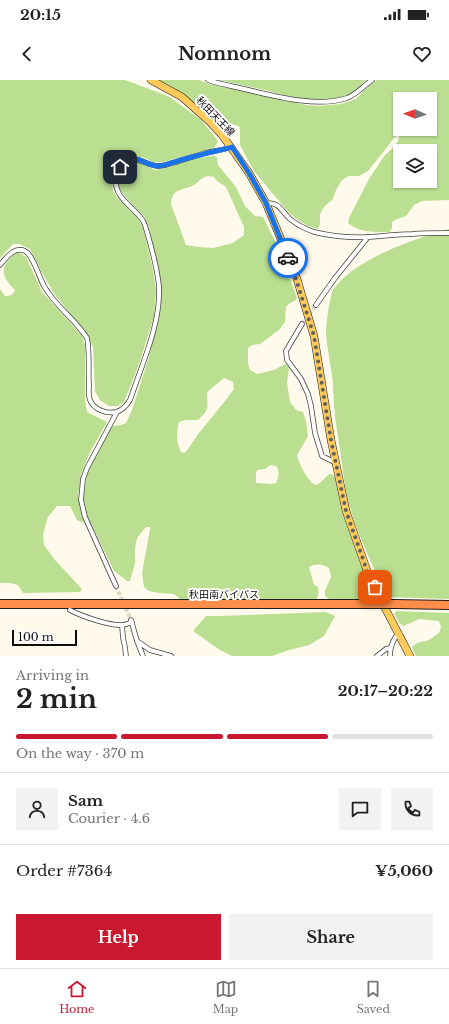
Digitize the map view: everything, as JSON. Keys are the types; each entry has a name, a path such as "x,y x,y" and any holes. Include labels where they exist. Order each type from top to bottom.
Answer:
{"highway":[{"name":"秋田南バイパス","path":"0,604 449,605"}],"main road":[{"name":"秋田天王線","path":"151,80 182,97 222,134 249,173 266,203 296,279 314,336 336,463 346,511 370,579 410,656"}],"street":[{"path":"208,80 291,98 322,102 348,98 356,94 372,80"},
{"path":"0,265 16,250 24,251 29,254 45,288 87,338 89,395 91,403 100,410 107,412 117,412 123,409 130,400 153,333 158,310 159,286 155,263 144,222 121,197 117,190 117,174 120,167 126,162 134,159 142,160 151,165 158,166 232,147"},
{"path":"266,203 274,203 298,225 314,232 351,237 413,233 449,233"},
{"path":"316,305 368,237"},
{"path":"302,324 286,351 287,360 301,379 308,394 314,433 322,456 336,463"},
{"path":"116,586 85,517 80,500 86,468 117,412"},
{"path":"70,610 104,622 122,625 131,621 143,656"},
{"path":"122,625 126,656"},
{"path":"390,656 391,644 398,633"},
{"path":"137,641 150,650 171,656"},
{"path":"377,656 386,649 390,648"}],"green space":[{"path":"0,80 125,80 168,96 200,119 218,142 214,148 163,162 153,162 142,157 124,159 114,168 112,177 113,190 117,198 138,219 143,228 152,265 156,290 154,317 138,367 124,402 118,406 109,406 100,400 95,391 93,347 82,328 55,295 30,249 19,244 13,244 0,258"},
{"path":"158,80 199,80 209,84 306,105 319,106 341,104 356,99 367,87 377,80 449,80 449,200 422,201 414,205 406,216 392,222 392,228 389,232 373,232 357,229 348,223 349,218 369,179 385,155 393,148 393,188 437,188 437,144 396,144 399,136 437,136 437,92 393,92 393,136 396,136 368,171 359,176 349,176 342,180 333,199 324,207 320,214 320,224 318,229 308,226 289,213 254,171 240,145 240,127 230,125 224,129 220,128 189,99"},
{"path":"219,80 366,80 347,95 335,99 315,100 294,97"},
{"path":"213,156 217,157 218,165 236,187 245,206 255,216 263,217 281,253 297,298 286,307 285,322 279,330 260,344 252,345 248,348 248,363 250,370 257,374 274,370 285,364 289,367 287,383 290,402 296,410 303,412 308,436 297,455 298,459 306,476 315,485 320,483 329,474 332,474 335,478 342,511 360,562 375,594 373,599 329,599 325,596 325,591 331,577 329,568 319,564 309,567 314,585 318,587 319,591 315,601 180,599 174,594 149,591 144,587 142,573 150,527 146,527 137,538 135,563 130,581 127,581 114,571 85,511 83,497 87,476 92,462 112,426 126,423 132,410 149,357 161,306 161,284 149,227 144,216 121,191 118,184 119,176 124,167 135,161 155,170 171,167 188,159","holes":["208,176 214,177 226,187 244,227 244,235 233,243 213,248 186,245 171,204 173,195 179,190 190,187","224,378 233,382 234,389 185,453 181,452 177,437 179,422 186,420 198,420 205,413 207,410 207,392","270,465 276,466 279,474 276,483 256,483 257,470 265,469"]},
{"path":"449,229 449,599 387,597 359,533 346,493 335,416 333,383 326,332 328,310 333,290 355,269 402,245"},
{"path":"15,253 20,253 26,257 42,292 82,336 85,346 85,401 87,412 107,422 89,454 81,474 78,496 84,518 83,523 77,520 70,506 57,506 48,517 43,534 44,545 55,560 82,589 80,592 23,593 18,585 0,583 0,289 5,296 11,295 15,290 4,275 4,267"},
{"path":"397,611 449,613 449,656 416,656 412,647 417,643 429,640 439,633 441,627 439,621 419,619 403,626 398,621 394,613"},
{"path":"325,612 335,616 324,636 309,645 272,656 232,656 220,650 193,631 206,616"}],"tunnel":[{"path":"302,324 316,305"},
{"path":"116,586 131,620"}],"way so far":[{"path":"288,258 314,336 331,440 346,511 370,579 375,587"}],"route":[{"path":"120,167 126,162 134,159 142,160 151,165 158,166 232,147 266,203 288,258"}]}
